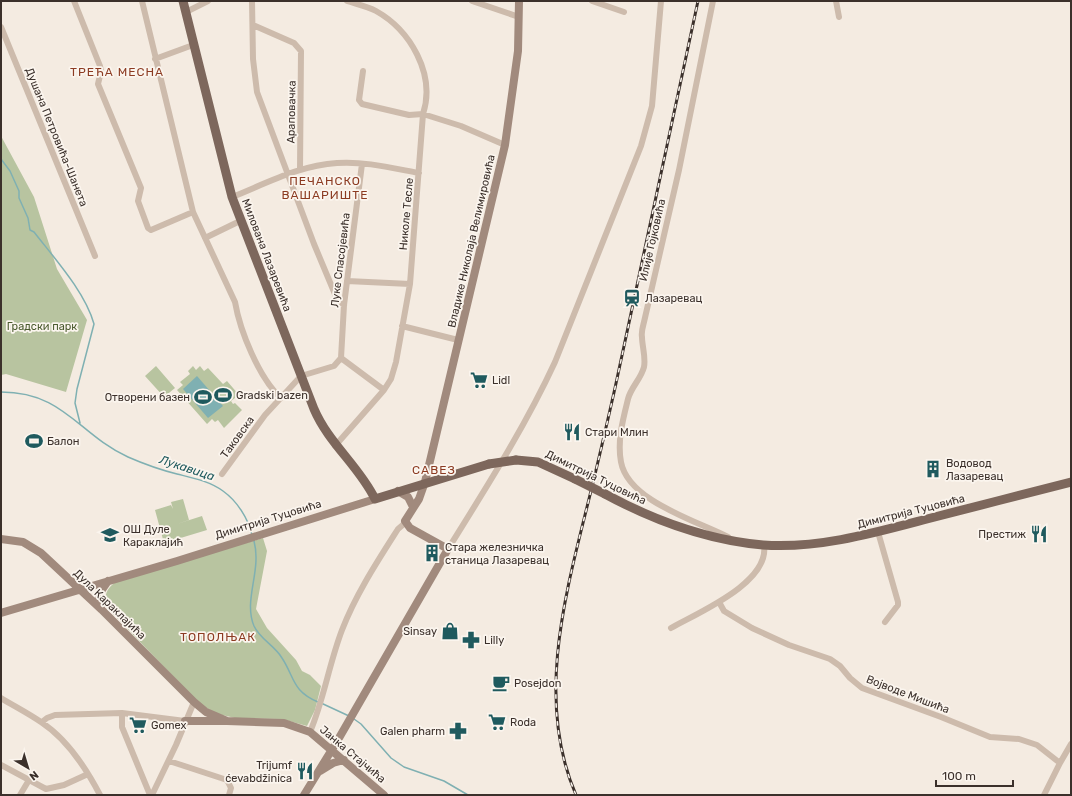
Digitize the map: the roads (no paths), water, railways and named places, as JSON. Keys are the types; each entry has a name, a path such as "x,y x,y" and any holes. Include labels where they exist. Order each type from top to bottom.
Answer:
{"main road":[{"name":"Милована Лазаревића","path":"183,1 232,197 240,221 318,420 335,446 367,485 375,499"},
{"name":"Димитрија Туцовића","path":"375,499 425,482 489,464 516,460 538,462 633,509 664,522 732,540 764,545 828,542 878,532 1071,482"}],"street":[{"path":"74,1 100,66 101,71 98,84 141,188 138,201 148,228 151,230 158,228 193,212"},
{"path":"142,1 193,212 235,302 238,316 259,370 266,382 281,398"},
{"path":"186,12 208,1"},
{"path":"252,1 253,60 258,92 314,244 337,299 344,306"},
{"name":"Николе Тесле","path":"335,446 384,390 391,379 396,362 410,284 426,104 426,84 422,64 406,37 392,22 375,10 347,1"},
{"path":"472,1 519,17"},
{"name":"Владике Николаја Велимировића","path":"406,523 416,494 425,482 505,145 518,51 519,1"},
{"path":"593,1 624,12"},
{"path":"304,795 339,738 448,548 522,428 541,393 555,362 641,146 652,106 661,1"},
{"name":"Илије Гојковића","path":"713,1 679,170 641,335 645,364 643,371 631,389 621,428 620,448 621,463 634,486 666,508 732,540"},
{"path":"836,1 839,17"},
{"name":"Араповачка","path":"253,25 294,43 299,48 301,55 300,170"},
{"name":"Душана Петровића-Шанета","path":"1,27 95,256"},
{"path":"156,59 193,45"},
{"path":"363,71 359,100 362,104 409,114 424,114 461,126 505,145"},
{"path":"232,197 300,170 336,163 362,164 419,172"},
{"name":"Луке Спасојевића","path":"340,358 345,297 362,164"},
{"path":"205,238 240,221"},
{"path":"347,281 410,284"},
{"path":"337,299 340,300 345,297"},
{"path":"402,326 458,340"},
{"path":"301,376 334,366 340,358 384,390"},
{"name":"Таковска","path":"222,474 265,415 301,376"},
{"path":"398,491 408,497 412,507"},
{"name":"Димитрија Туцовића","path":"1,613 375,499"},
{"path":"310,732 318,712 342,631 359,593 398,529 406,523 410,528 448,548"},
{"path":"878,532 898,602 898,605 885,622"},
{"name":"Дула Караклајића","path":"1,539 23,542 37,549 101,609 194,702"},
{"path":"670,628 737,590 758,568 765,551 764,545"},
{"path":"101,609 99,594 108,581"},
{"name":"Војводе Мишића","path":"718,602 724,611 752,628 788,645 830,659 840,666 850,678 862,688 941,716 990,737 1019,739 1036,745 1060,763"},
{"path":"1,698 42,722 65,743 88,774 100,795"},
{"path":"151,795 169,761 194,702"},
{"name":"Јанка Стајчића","path":"194,702 206,712 227,721 284,723 310,732 384,795"},
{"path":"42,722 55,715 122,713 185,721 227,721"},
{"path":"122,713 122,727 151,795"},
{"path":"1044,795 1071,744"},
{"path":"318,773 333,763 344,760"},
{"path":"169,761 227,780 231,788 229,795"},
{"path":"1,765 46,789 51,789 88,774"},
{"path":"20,795 29,780"}],"water":[{"name":"Отворени базен","path":"197,376 223,406 208,418 183,389"}],"waterway":[{"path":"1,159 10,171 19,191 19,198 28,218 30,230 34,232 77,288 90,312 94,324 77,389 75,403 80,423"},
{"name":"Лукавица","path":"1,392 22,394 40,399 56,407 111,448 128,457 159,469 201,480 218,488 228,495 241,510 248,522 252,535"},
{"name":"Лукавица","path":"254,541 256,563 250,606 254,626 260,635 279,654 299,689 310,698 318,702"},
{"name":"Лукавица","path":"321,703 349,716"},
{"name":"Лукавица","path":"354,719 361,724 391,758 404,767 444,781 468,795"}],"railway":[{"path":"576,795 564,760 558,724 556,688 558,651 563,614 578,542 615,388 698,1"}],"place":[{"name":"Лазаревац","path":"632,298"},
{"name":"Lidl","path":"479,380"},
{"name":"Gradski bazen","path":"223,395"},
{"name":"Отворени базен","path":"203,397"},
{"name":"Стари Млин","path":"572,432"},
{"name":"Балон","path":"34,441"},
{"name":"Водовод Лазаревац","path":"933,469"},
{"name":"Престиж","path":"1039,534"},
{"name":"ОШ Дуле Караклајић","path":"110,535"},
{"name":"Стара железничка станица Лазаревац","path":"432,553"},
{"name":"Sinsay","path":"450,631"},
{"name":"Lilly","path":"471,640"},
{"name":"Posejdon","path":"501,683"},
{"name":"Roda","path":"497,722"},
{"name":"Gomex","path":"138,725"},
{"name":"Galen pharm","path":"458,731"},
{"name":"Trijumf ćevabdžinica","path":"305,771"}],"district":[{"name":"ТРЕЋА МЕСНА","path":"117,72"},
{"name":"ПЕЧАНСКО ВАШАРИШТЕ","path":"325,188"},
{"name":"САВЕЗ","path":"434,470"},
{"name":"ТОПОЛЊАК","path":"218,637"}],"park label":[{"name":"Градски парк","path":"42,326"}]}
